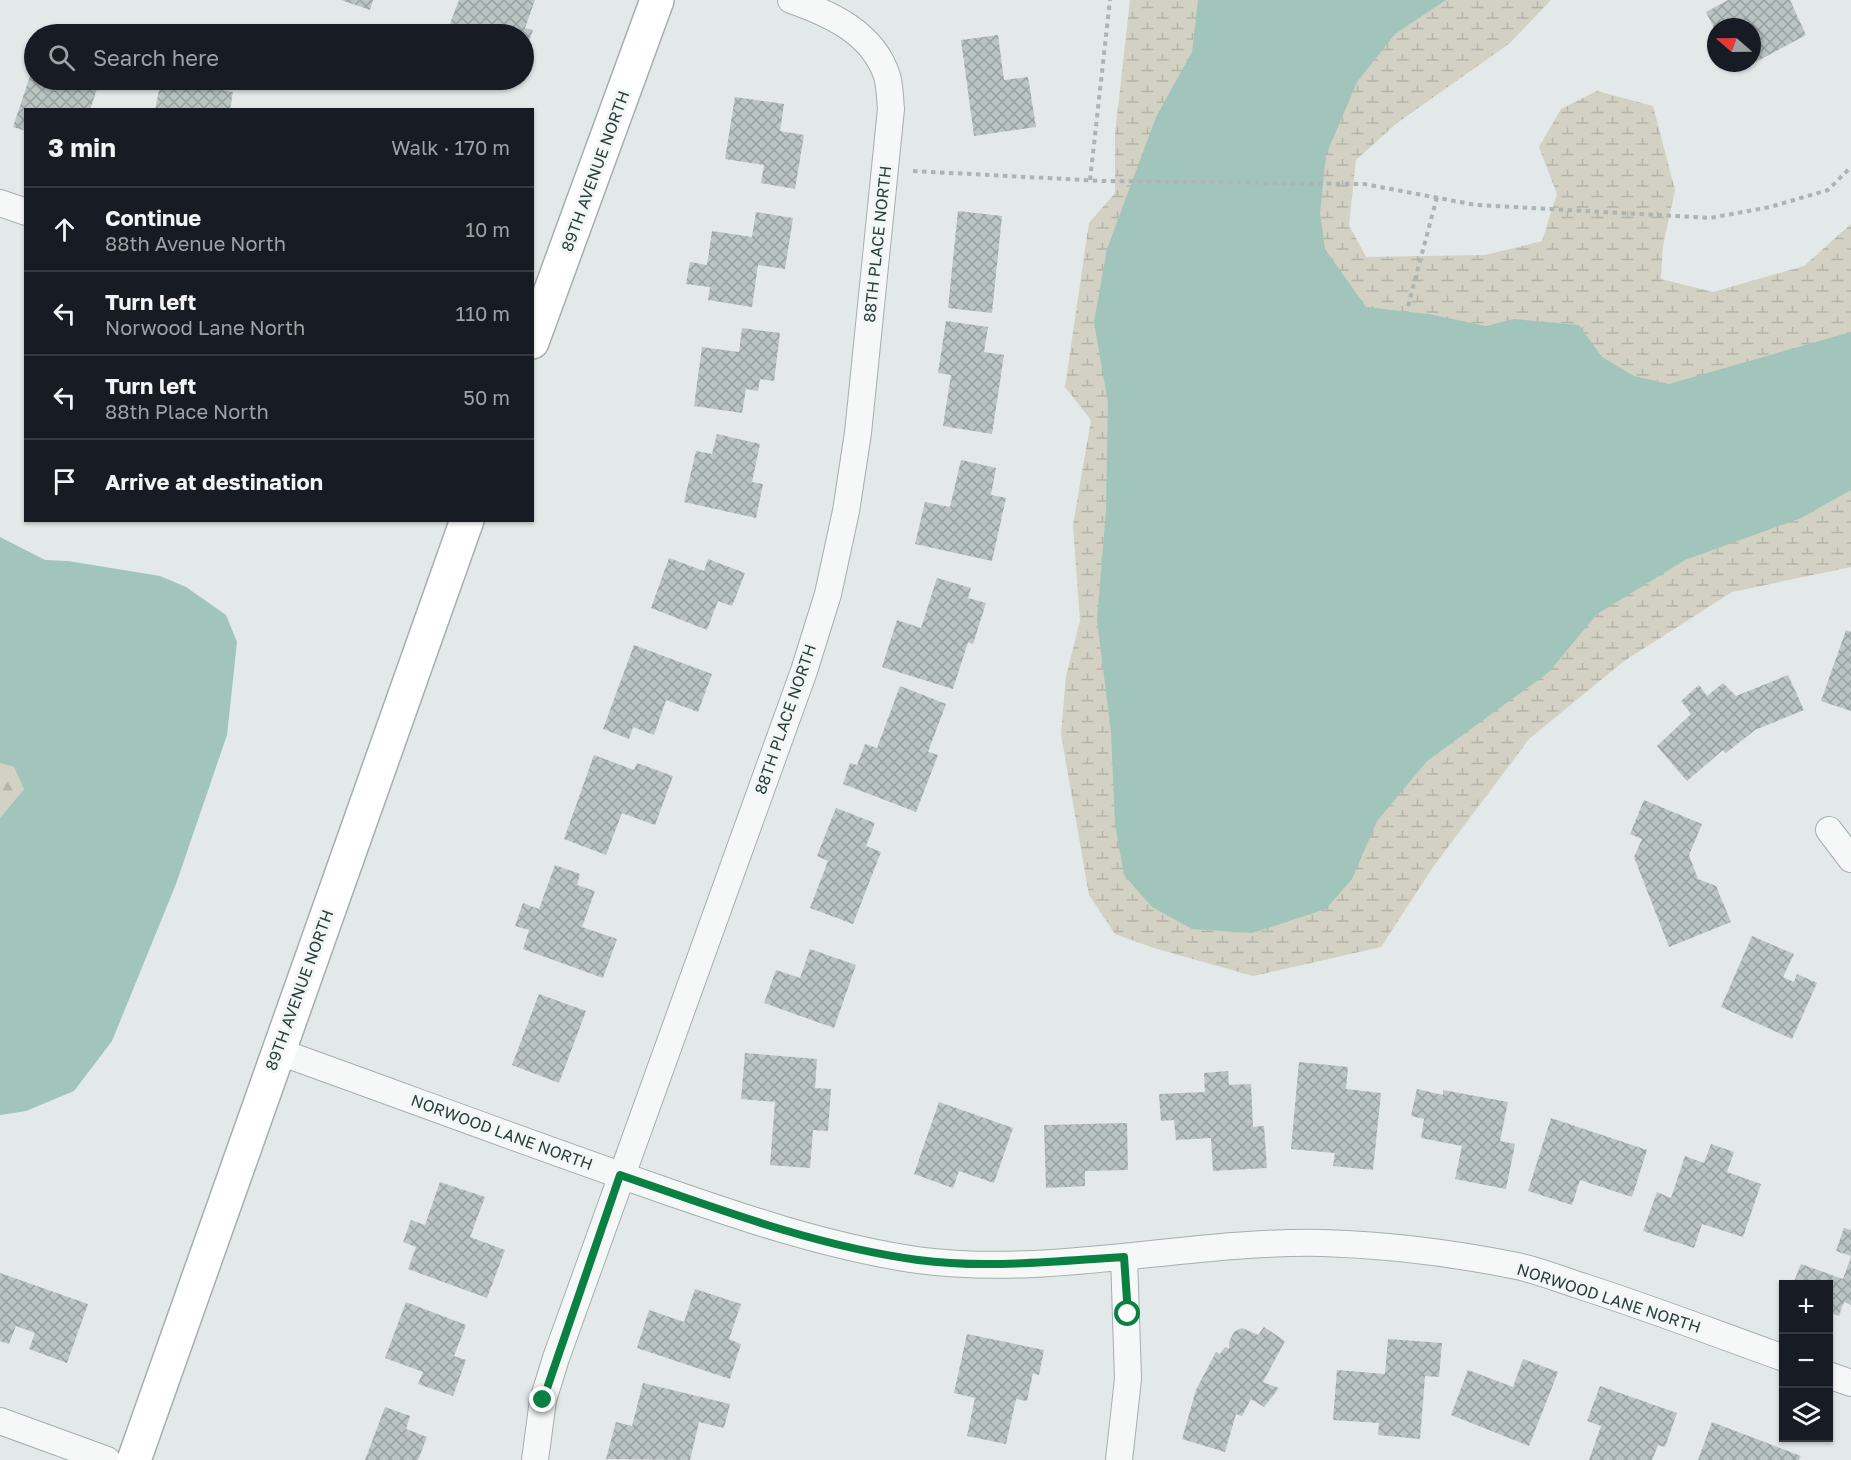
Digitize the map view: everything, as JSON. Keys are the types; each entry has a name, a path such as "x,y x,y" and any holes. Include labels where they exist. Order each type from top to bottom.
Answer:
{"street":[{"name":"89TH AVENUE NORTH","path":"534,337 657,0"},
{"name":"88TH PLACE NORTH","path":"535,1460 543,1400 620,1175 804,671 828,594 846,511 858,433 891,110 888,77 874,50 850,26 819,10 791,0"},
{"path":"0,203 24,211"},
{"name":"89TH AVENUE NORTH","path":"134,1460 466,522"},
{"path":"1829,830 1851,860"},
{"name":"NORWOOD LANE NORTH","path":"277,1051 751,1221 834,1245 920,1260 1005,1264 1124,1257 1221,1247 1321,1243 1423,1250 1520,1267 1617,1298 1779,1356"},
{"path":"1119,1460 1128,1378 1124,1257"},
{"path":"1833,1377 1851,1383"},
{"path":"0,1421 107,1460"}],"path":[{"path":"1090,180 1110,0"},
{"path":"885,169 1103,181 1364,184 1476,205 1710,218 1770,207 1828,190 1851,167"},
{"path":"1408,306 1437,197"}],"green space":[{"path":"1130,0 1551,0 1510,43 1397,123 1356,160 1349,225 1366,257 1485,255 1542,241 1557,194 1539,147 1561,109 1597,91 1653,106 1675,190 1663,246 1661,279 1713,292 1804,266 1851,224 1851,567 1732,592 1624,661 1529,739 1433,867 1381,947 1253,976 1154,948 1115,934 1089,895 1061,734 1066,676 1080,621 1073,525 1091,420 1065,387 1089,223 1115,193 1115,134"},
{"path":"0,763 14,766 24,789 0,818"}],"shaded area":[{"path":"1198,0 1446,0 1395,34 1357,82 1326,155 1320,213 1325,249 1366,307 1428,314 1486,326 1514,319 1579,325 1602,357 1634,376 1669,384 1851,332 1851,490 1801,518 1685,560 1597,614 1549,672 1427,761 1377,821 1352,879 1326,909 1252,933 1192,929 1152,907 1124,875 1115,824 1111,732 1097,620 1106,511 1108,403 1094,322 1107,249 1156,117 1192,52"},
{"path":"0,537 45,560 68,561 160,576 186,587 226,615 237,642 227,735 176,884 112,1041 74,1091 26,1111 0,1115 0,818 24,789 14,767 0,763"}],"building":[{"path":"341,0 373,0 370,10"},
{"path":"459,0 535,0 526,24 450,24"},
{"path":"1728,0 1790,0 1806,35 1761,59 1761,18 1709,18 1706,12"},
{"path":"998,35 1004,80 1028,77 1036,127 974,136 961,40"},
{"path":"25,90 97,90 91,108 24,108 24,130 13,127"},
{"path":"159,90 233,92 230,108 155,108"},
{"path":"735,97 784,104 780,131 804,135 795,189 761,183 764,165 725,159"},
{"path":"958,211 1002,216 992,313 948,308"},
{"path":"756,212 793,218 785,269 758,265 752,307 708,300 710,287 686,284 690,262 707,265 712,231 752,237"},
{"path":"946,321 988,327 984,352 1004,355 992,434 943,426 951,375 938,373"},
{"path":"742,328 780,333 774,381 760,379 758,391 746,389 742,413 694,406 702,347 739,352"},
{"path":"717,434 760,444 752,482 763,484 756,518 684,502 696,451 712,454"},
{"path":"961,460 996,468 991,495 1006,498 992,561 915,544 925,502 950,507"},
{"path":"669,558 704,571 708,559 745,573 732,606 718,601 707,630 651,608"},
{"path":"937,578 971,588 968,598 986,603 973,644 968,642 953,689 882,667 897,620 921,628"},
{"path":"1846,630 1851,632 1851,711 1821,701"},
{"path":"634,645 712,674 698,712 666,700 654,735 633,727 629,739 603,729"},
{"path":"1788,675 1804,710 1755,730 1726,753 1723,750 1687,781 1657,746 1691,714 1681,701 1699,685 1707,696 1723,683 1736,696"},
{"path":"900,686 946,704 928,752 938,755 916,812 843,784 850,763 857,765 865,744 877,748"},
{"path":"594,755 634,770 637,763 673,776 655,825 622,813 606,855 564,839"},
{"path":"1644,800 1702,824 1689,855 1698,879 1716,886 1731,922 1669,947 1634,857 1642,839 1630,834"},
{"path":"836,808 875,823 866,846 881,852 853,924 810,908 828,861 817,856"},
{"path":"555,865 580,874 577,885 595,891 582,927 617,939 603,978 523,949 529,930 515,926 523,903 539,909"},
{"path":"1752,936 1794,954 1783,977 1794,982 1797,974 1817,983 1792,1039 1721,1007"},
{"path":"810,949 856,965 834,1028 764,1003 776,970 800,978"},
{"path":"539,994 586,1011 559,1083 512,1065"},
{"path":"745,1053 817,1059 815,1088 831,1089 828,1131 813,1130 810,1168 770,1165 775,1102 741,1099"},
{"path":"1299,1062 1348,1067 1346,1089 1381,1093 1373,1170 1333,1166 1335,1153 1291,1149"},
{"path":"1228,1071 1229,1085 1251,1084 1253,1127 1264,1126 1267,1168 1213,1171 1211,1138 1176,1140 1174,1120 1161,1121 1159,1094 1205,1092 1204,1073"},
{"path":"1417,1089 1443,1095 1443,1090 1508,1102 1500,1141 1515,1144 1506,1189 1455,1179 1462,1146 1421,1138 1424,1119 1411,1116"},
{"path":"939,1102 1013,1128 994,1183 959,1171 953,1188 914,1174"},
{"path":"1551,1118 1647,1150 1632,1197 1580,1180 1572,1205 1528,1191"},
{"path":"1127,1123 1128,1170 1085,1171 1085,1186 1046,1188 1044,1125"},
{"path":"1711,1144 1734,1152 1727,1172 1761,1184 1743,1237 1702,1224 1694,1248 1643,1231 1657,1192 1671,1198 1685,1156 1704,1163"},
{"path":"440,1182 485,1197 470,1237 505,1250 487,1298 408,1269 416,1247 403,1242 411,1220 425,1225"},
{"path":"1844,1228 1851,1230 1851,1256 1836,1251"},
{"path":"1851,1257 1851,1305 1844,1302 1839,1316 1833,1314 1833,1280 1795,1280 1801,1264 1843,1279"},
{"path":"0,1273 88,1304 67,1363 29,1349 35,1333 16,1326 9,1344 0,1341"},
{"path":"695,1289 741,1304 729,1339 741,1344 730,1379 637,1348 649,1310 684,1322"},
{"path":"406,1302 466,1325 454,1356 466,1360 453,1396 418,1384 423,1372 385,1358"},
{"path":"1264,1327 1285,1341 1263,1382 1279,1388 1264,1407 1251,1399 1242,1416 1236,1414 1225,1452 1182,1439 1196,1390 1216,1352 1220,1354 1225,1347 1229,1349 1229,1342 1234,1332 1242,1328 1258,1335"},
{"path":"967,1334 1044,1350 1039,1375 1033,1373 1027,1401 1016,1399 1006,1444 967,1436 975,1398 954,1393"},
{"path":"1388,1339 1442,1343 1439,1377 1425,1376 1420,1439 1378,1435 1379,1423 1333,1420 1337,1370 1385,1374"},
{"path":"1523,1359 1558,1372 1529,1446 1451,1415 1468,1370 1513,1387"},
{"path":"643,1383 730,1404 724,1428 699,1422 690,1460 606,1459 616,1422 632,1426"},
{"path":"1600,1386 1677,1413 1665,1447 1658,1445 1652,1460 1589,1460 1601,1426 1587,1421"},
{"path":"385,1407 410,1416 406,1429 427,1437 418,1460 365,1460"},
{"path":"1712,1422 1801,1456 1799,1460 1698,1460"}],"route":[{"path":"543,1400 620,1175 751,1221 834,1245 920,1260 1005,1264 1124,1257 1128,1314"}]}
